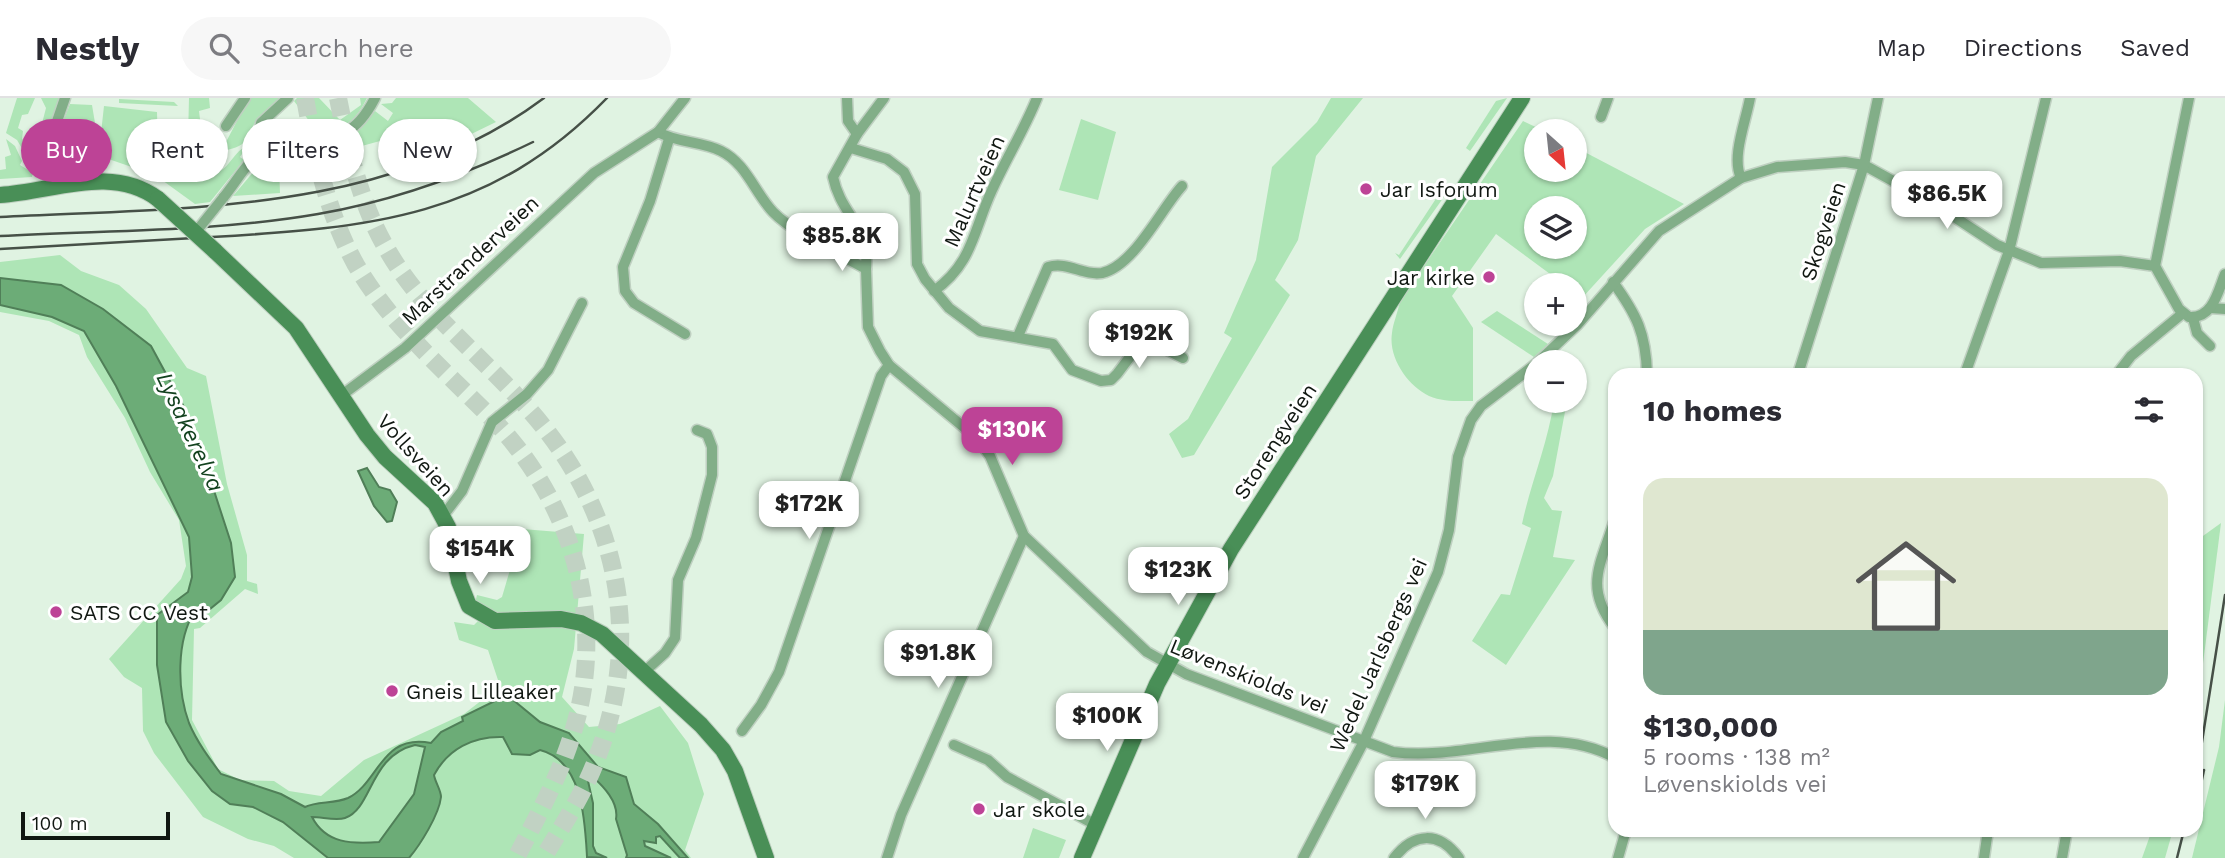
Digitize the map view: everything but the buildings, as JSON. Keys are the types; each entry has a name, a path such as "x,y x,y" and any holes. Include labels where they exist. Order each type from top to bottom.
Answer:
{"main road":[{"name":"Storengveien","path":"1082,858 1167,665 1231,549 1522,98"},
{"path":"0,195 30,193 89,182"},
{"name":"Vollsveien","path":"104,182 132,185 158,199 296,328 376,446 426,492 443,516 463,594 474,611 487,620 503,623 561,620 581,623 602,634 723,750 735,772 766,858"}],"street":[{"path":"58,119 65,98"},
{"path":"228,123 245,98"},
{"path":"265,119 288,98"},
{"path":"364,119 376,98"},
{"name":"Marstranderveien","path":"342,396 405,348 594,173 659,132 685,98"},
{"path":"847,98 848,121 857,134"},
{"path":"884,98 857,134 851,148 887,159 905,172 915,194 917,264 934,291 966,324 993,334 1018,336 1053,344 1072,370 1101,381 1111,380 1142,341 1149,341 1183,358"},
{"name":"Malurtveien","path":"934,291 957,272 967,258 992,191 1037,98"},
{"path":"1601,117 1608,98"},
{"path":"1741,178 1737,170 1738,156 1750,98"},
{"name":"Skogveien","path":"1800,368 1864,166 1878,98"},
{"path":"1967,368 2009,251 2046,98"},
{"path":"2189,98 2155,266 2188,315 2196,333 2210,346"},
{"path":"659,132 669,139 721,151 736,162 773,213 866,269"},
{"path":"669,139 650,201 623,267 625,291 634,303 685,334"},
{"name":"Løvenskiolds vei","path":"851,148 833,177 841,201 866,242 868,327 889,365 967,427 985,447 1024,536 1147,652 1167,665 1363,743 1393,752 1422,754 1571,741 1608,755"},
{"name":"Wedel Jarlsbergs vei","path":"1551,350 1578,324 1659,231 1741,178 1777,167 1805,163 1845,162 1864,166 1892,178 2009,251 2048,264 2120,261 2155,266"},
{"path":"195,233 242,176"},
{"path":"1018,336 1048,267 1066,265 1098,273 1112,269 1138,245 1182,186"},
{"path":"2210,308 2225,274"},
{"path":"1613,282 1641,325 1647,368"},
{"path":"443,516 462,491 492,422 527,394 548,370 582,303"},
{"path":"2122,368 2131,356 2188,315 2210,308 2225,309"},
{"path":"742,731 779,672 881,376 889,365"},
{"name":"Wedel Jarlsbergs vei","path":"1303,858 1363,743 1441,565 1449,530 1458,457 1471,420 1481,406 1524,373"},
{"path":"644,672 665,653 675,638 678,580 696,538 712,475 712,447 707,434 697,430"},
{"path":"887,858 901,814 1024,536"},
{"path":"1608,542 1595,584 1602,612 1608,619"},
{"path":"954,745 988,760 1007,777 1096,824"},
{"path":"1394,858 1404,845 1415,839 1434,837 1451,848 1459,858"},
{"path":"1618,858 1624,837"},
{"path":"1984,858 1987,837"},
{"path":"2062,858 2066,837"}],"shaded area":[{"path":"17,98 35,98 28,114 22,115 18,128 21,130 21,147 17,140 6,133"},
{"path":"41,98 60,98 53,119 43,119 46,108"},
{"path":"189,98 209,98 210,108 199,111 200,119 188,119"},
{"path":"249,98 283,98 258,119 242,119 242,144 228,150 228,138"},
{"path":"297,98 319,98 339,119 308,119 294,101"},
{"path":"360,98 367,98 353,119 341,119 361,105"},
{"path":"396,98 468,98 496,122 477,131 477,119 389,119 393,113 381,104 392,103"},
{"path":"1331,98 1363,98 1316,156 1298,240 1275,280 1290,295 1194,455 1182,458 1169,434 1188,419 1232,338 1224,333 1256,260 1272,167 1317,122"},
{"path":"1507,98 1470,151 1466,148 1496,101"},
{"path":"119,99 174,102 178,106 119,103"},
{"path":"70,104 92,105 94,119 64,119"},
{"path":"104,106 157,112 157,119 126,119 126,165 112,160 112,119 103,119"},
{"path":"375,111 385,119 378,119 378,142 364,145 364,123"},
{"path":"1081,119 1116,132 1098,200 1059,190"},
{"path":"1523,121 1524,182 1587,182 1587,153 1684,204 1645,229 1587,293 1587,273 1549,273 1530,259 1587,259 1587,196 1524,196 1524,255 1496,234 1452,296 1473,328 1473,401 1434,398 1414,385 1396,361 1392,342 1400,301"},
{"path":"6,139 15,146 21,159 21,178 0,179 0,170 6,169 5,157 11,155"},
{"path":"242,149 242,162 228,180 228,163"},
{"path":"165,182 226,182 210,202 195,204"},
{"path":"245,182 280,182 280,193 233,196"},
{"path":"1435,185 1446,194 1400,259 1395,253 1399,255 1441,191"},
{"path":"60,255 81,271 119,285 146,309 187,368 206,376 227,484 247,555 247,581 257,584 258,594 245,589 200,628 194,629 192,720 218,769 240,780 274,781 289,791 321,796 364,760 464,714 500,686 488,650 459,640 454,622 474,625 484,615 475,603 477,595 497,600 502,597 522,529 584,534 574,649 562,697 589,727 620,724 660,706 688,743 704,794 685,850 691,858 294,858 274,846 248,839 203,817 154,753 143,731 142,688 124,677 109,659 181,579 186,566 179,520 150,472 125,418 87,357 79,335 49,321 0,312 0,262"},
{"path":"1497,311 1524,328 1524,336 1536,336 1548,344 1542,350 1524,350 1481,322"},
{"path":"1552,413 1565,413 1553,476 1544,498 1552,510 1562,511 1553,557 1575,560 1506,665 1472,641 1501,594 1510,595 1531,528 1522,524"},
{"path":"2221,523 2203,663 2203,536"},
{"path":"2225,700 2225,858 2192,858 2197,837 2203,837 2203,813 2219,747"},
{"path":"1033,828 1066,840 1059,858 1023,858"},
{"path":"2150,837 2171,837 2165,858 2142,858"}],"water":[{"name":"Lysakerelva","path":"0,278 61,285 103,309 151,346 191,420 231,543 235,577 221,600 210,609 195,611 189,623 184,636 180,666 182,696 189,723 199,743 221,774 281,794 305,807 343,800 358,791 382,761 401,745 414,742 431,743 441,732 463,721 462,717 507,695 540,722 569,733 598,767 626,777 634,804 658,824 688,858 680,858 660,836 656,837 656,843 644,841 645,846 671,858 626,858 613,801 592,776 588,781 593,803 593,846 596,853 607,858 587,857 583,810 573,779 565,766 554,756 540,750 530,755 512,754 503,737 472,742 446,758 434,775 441,794 440,804 409,858 328,858 283,822 253,807 230,804 212,791 188,761 166,722 157,665 157,615 188,592 192,577 189,537 116,386 84,331 52,317 0,305","holes":["415,745 425,747 414,794 379,842 341,840 325,833 318,826 312,817 341,819 354,812 380,770 400,751"]},
{"path":"367,468 379,487 390,490 397,502 392,521 387,522 374,506 358,471"}],"tunnel":[{"path":"305,98 330,204 356,265 403,329 496,423 523,456 546,491 564,528 576,567 584,608 586,649 583,691 562,764 516,858"},
{"path":"338,98 361,191 384,244 413,288 430,308 523,403 554,441 580,481 599,524 613,568 619,614 619,660 612,707 587,782 543,858"}],"railway":[{"path":"0,217 213,206 283,198 352,184 419,165 483,136 544,98"},
{"path":"0,249 324,228 375,221 425,209 472,192 518,169 563,138 607,98"},
{"path":"0,236 199,227 318,214 374,202 428,186 533,142"},
{"path":"2203,735 2225,595"},
{"path":"2203,775 2204,770"},
{"path":"2177,858 2182,837"}],"place":[{"name":"Jar Isforum","path":"1366,189"},
{"name":"Jar kirke","path":"1489,277"},
{"name":"SATS CC Vest","path":"56,612"},
{"name":"Gneis Lilleaker","path":"392,691"},
{"name":"Jar skole","path":"979,809"}]}
